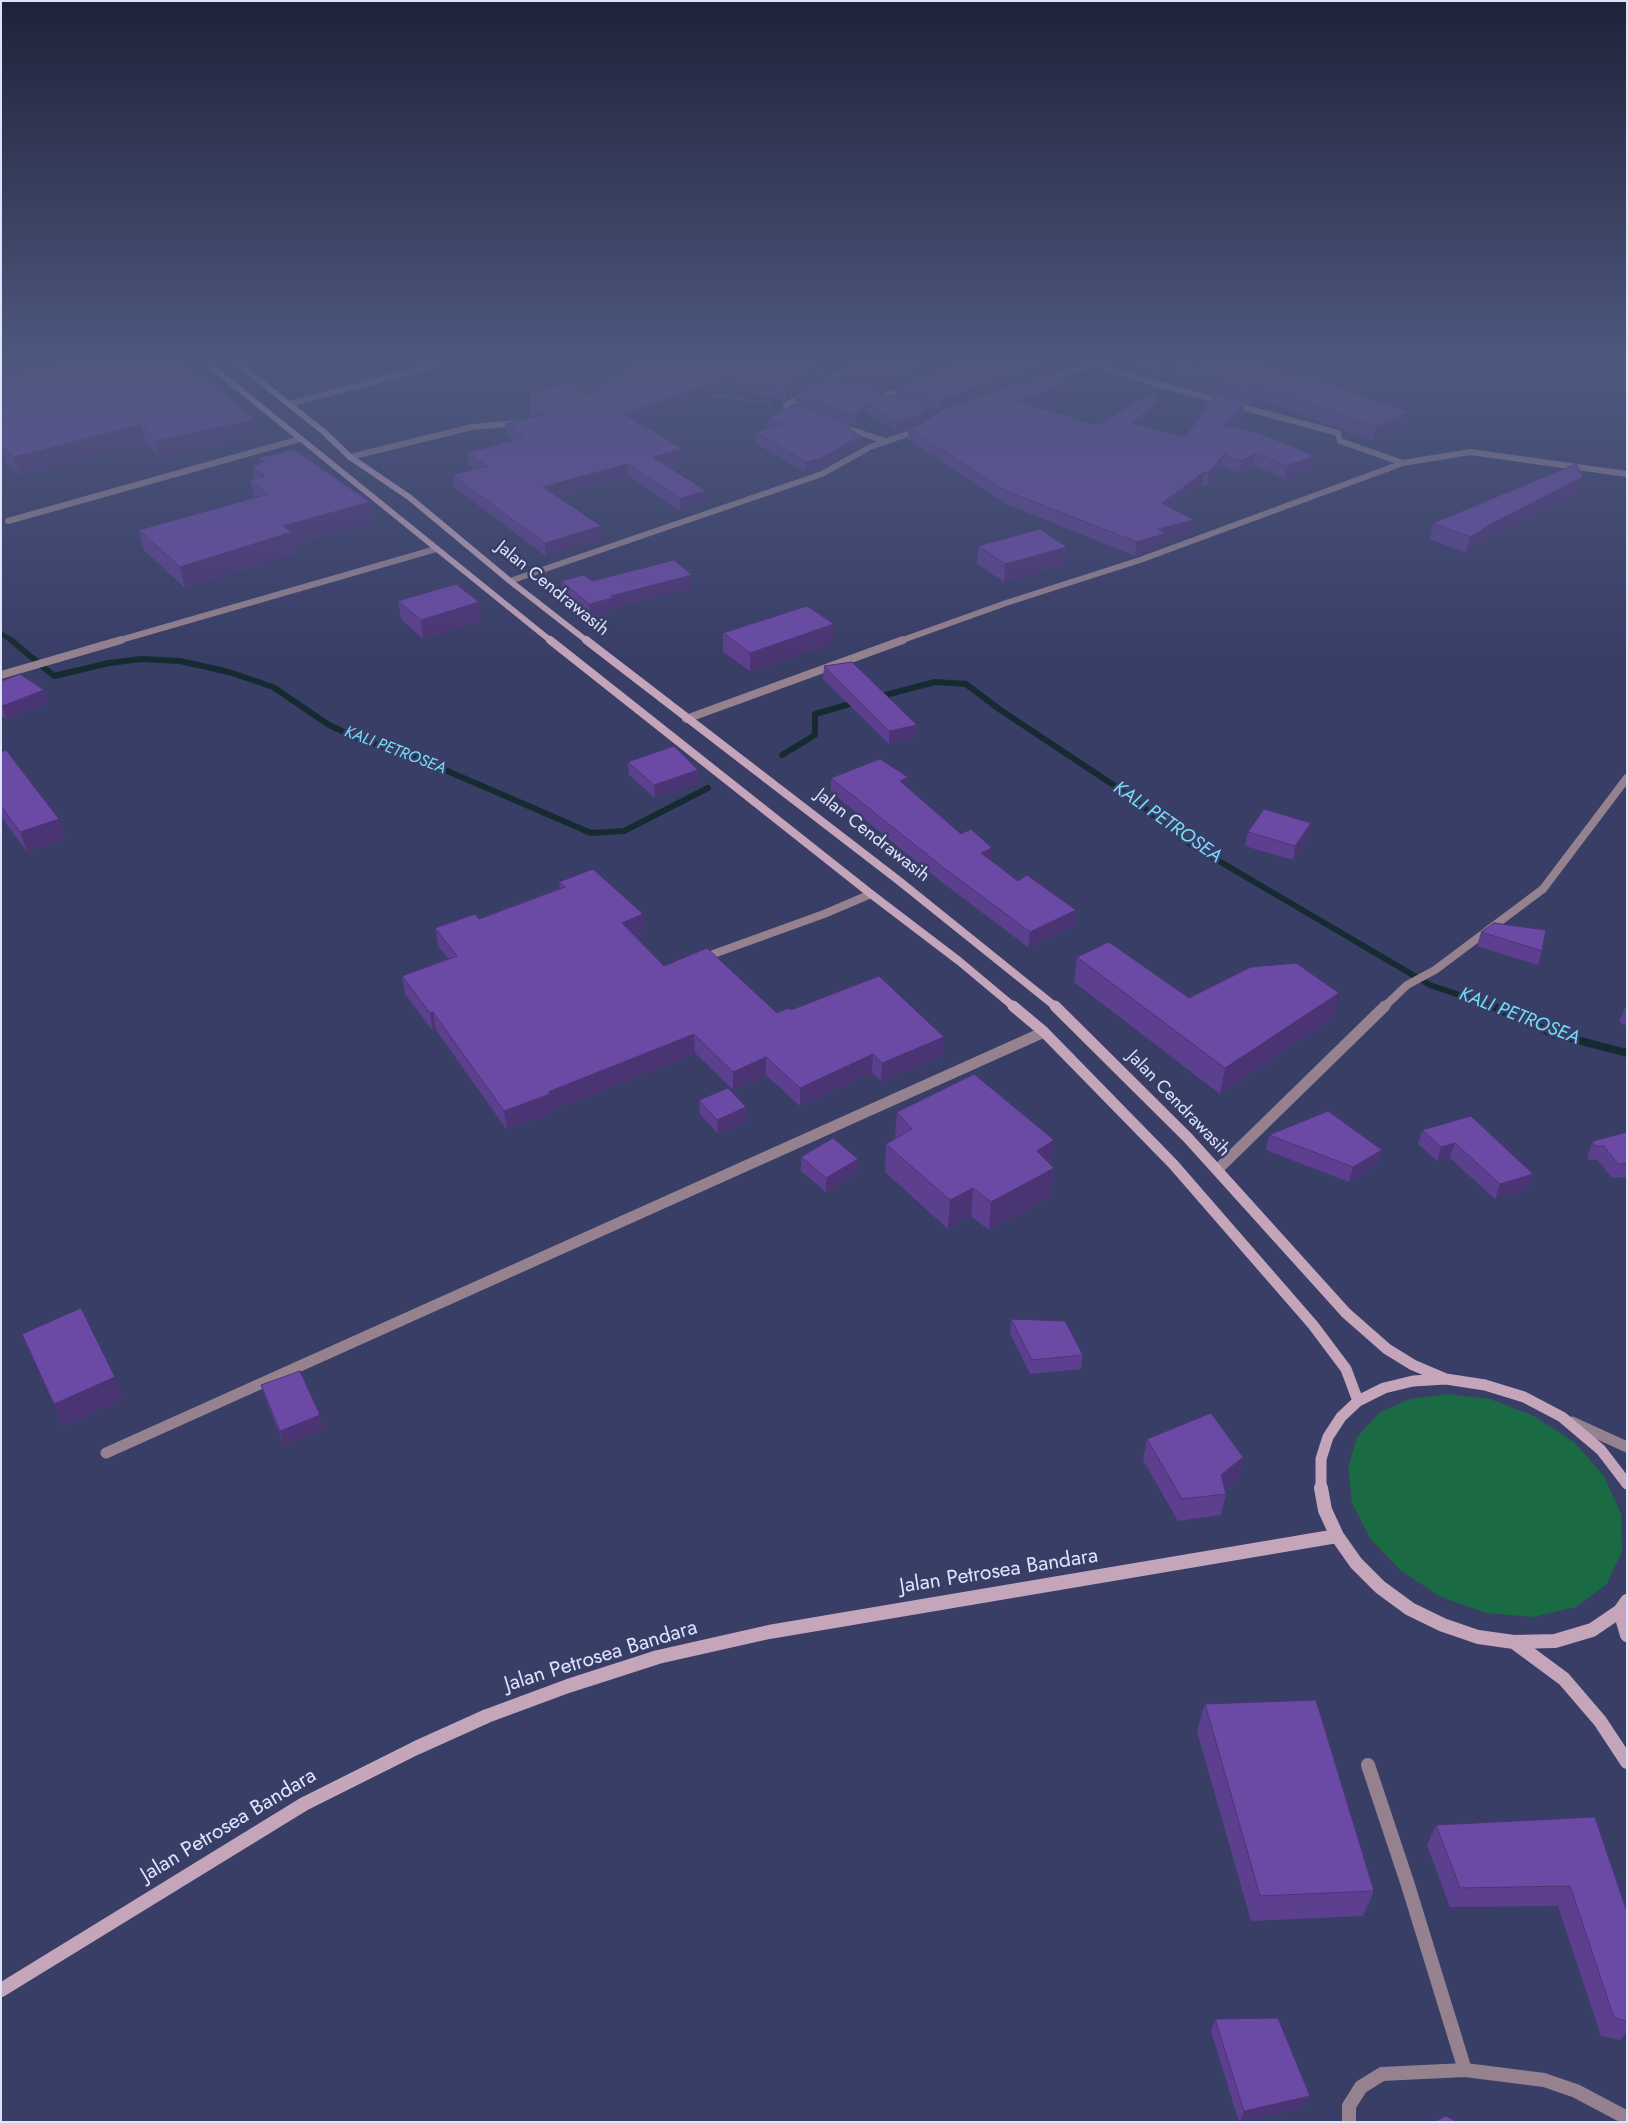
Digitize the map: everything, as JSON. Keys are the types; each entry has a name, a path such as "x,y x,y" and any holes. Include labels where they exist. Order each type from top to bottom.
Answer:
{"main road":[{"path":"329,462 558,648 959,961 1044,1032 1173,1164 1313,1325 1346,1368 1358,1401"},
{"name":"Jalan Cendrawasih","path":"357,462 409,497 510,581 686,719 898,880 1056,1007 1188,1138 1346,1313 1387,1349 1413,1365 1446,1379"},
{"name":"Jalan Cendrawasih","path":"1627,1484 1601,1450 1562,1417 1517,1395 1485,1385 1446,1379 1406,1382 1384,1388 1358,1401 1341,1417 1328,1436 1321,1459 1320,1484 1325,1510 1337,1536 1362,1569 1380,1587 1410,1608 1443,1625 1478,1637 1514,1642 1555,1641 1592,1630 1623,1606 1627,1634"},
{"name":"Jalan Petrosea Bandara","path":"1,1990 304,1804 365,1772 460,1728 568,1686 658,1657 769,1632 1337,1536"},
{"name":"Jalan Cendrawasih","path":"1514,1642 1564,1679 1600,1721 1627,1762"}],"street":[{"path":"8,521 218,462"},
{"path":"510,581 822,474 845,462"},
{"path":"686,719 1006,603 1131,563 1409,462"},
{"path":"1542,462 1627,474"},
{"path":"1,675 436,549"},
{"path":"1217,1170 1407,985 1435,970 1543,889 1627,778"},
{"path":"705,957 824,914 871,894"},
{"path":"106,1453 1044,1032"},
{"path":"1562,1417 1612,1442 1627,1447"},
{"path":"1368,1765 1408,1882 1465,2070"},
{"path":"1348,2122 1350,2106 1361,2087 1382,2074 1465,2070 1544,2080 1576,2090 1627,2118"}],"green space":[{"path":"1448,1394 1490,1399 1534,1416 1574,1442 1604,1476 1621,1514 1622,1551 1607,1584 1576,1607 1533,1617 1487,1613 1441,1597 1401,1571 1370,1538 1352,1503 1348,1468 1357,1437 1379,1413 1410,1399"}],"building":[{"path":"264,462 313,462 370,502 283,526 292,532 180,567 139,530 268,494 250,480 265,476 252,466"},
{"path":"481,462 661,462 706,491 680,498 627,464 543,487 601,526 545,543 452,475 487,466"},
{"path":"961,462 1218,462 1209,473 1204,472 1162,503 1194,520 1158,529 1166,533 1137,542 1006,491"},
{"path":"1277,462 1298,462 1287,466"},
{"path":"1576,464 1583,477 1491,524 1470,537 1433,523"},
{"path":"1040,529 1067,547 1005,564 978,546"},
{"path":"674,560 692,575 611,596 613,598 589,604 561,581 584,575 592,581"},
{"path":"456,584 479,602 421,620 398,601"},
{"path":"807,606 834,624 750,653 723,633"},
{"path":"852,662 917,725 889,731 824,666"},
{"path":"20,674 44,690 2,706 1,681"},
{"path":"674,746 698,770 654,785 628,762"},
{"path":"6,750 59,819 20,832 1,806 1,752"},
{"path":"880,759 908,777 900,781 961,834 971,829 992,848 981,853 1018,881 1027,875 1076,910 1030,932 944,868 831,778"},
{"path":"1264,809 1311,823 1295,846 1248,832"},
{"path":"593,869 643,914 622,923 664,966 707,948 777,1013 788,1008 791,1010 879,976 944,1037 882,1063 873,1054 800,1088 766,1057 733,1072 694,1034 548,1092 550,1094 504,1111 433,1012 430,1013 402,976 457,956 435,928 475,914 479,919 565,887 559,882"},
{"path":"1494,923 1546,930 1542,951 1481,932"},
{"path":"1109,942 1189,998 1251,967 1296,963 1339,993 1225,1068 1077,957"},
{"path":"974,1074 1054,1140 1037,1151 1054,1168 991,1202 973,1188 950,1200 886,1144 912,1129 897,1112"},
{"path":"728,1088 746,1107 717,1120 699,1100"},
{"path":"1328,1111 1382,1150 1353,1167 1269,1135"},
{"path":"1471,1116 1533,1174 1500,1184 1455,1143 1441,1147 1422,1130"},
{"path":"1627,1132 1627,1163 1618,1164 1604,1146 1594,1146 1593,1141"},
{"path":"833,1138 858,1159 826,1178 801,1157"},
{"path":"81,1308 115,1377 54,1404 22,1334"},
{"path":"1011,1319 1065,1321 1083,1355 1032,1360"},
{"path":"300,1371 320,1415 280,1431 261,1385"},
{"path":"1211,1413 1243,1457 1221,1475 1226,1494 1182,1499 1147,1439"},
{"path":"1316,1700 1374,1891 1260,1896 1205,1704"},
{"path":"1595,1817 1627,1912 1627,2021 1614,2018 1570,1886 1460,1888 1436,1825"},
{"path":"1278,2018 1310,2096 1244,2111 1215,2019"},
{"path":"1446,2116 1458,2122 1433,2122"}],"waterway":[{"name":"KALI PETROSEA","path":"1,634 13,641"},
{"name":"KALI PETROSEA","path":"11,640 54,676 109,663 141,659 180,661 229,672 273,687 329,725 361,740 408,754 591,833 624,831 708,788"},
{"name":"KALI PETROSEA","path":"878,697 935,682 966,684 999,709 1127,794 1190,844 1430,985 1495,1007"},
{"name":"KALI PETROSEA","path":"782,755 815,735 815,714 857,702"},
{"name":"KALI PETROSEA","path":"1492,1006 1554,1034 1627,1053"}]}
